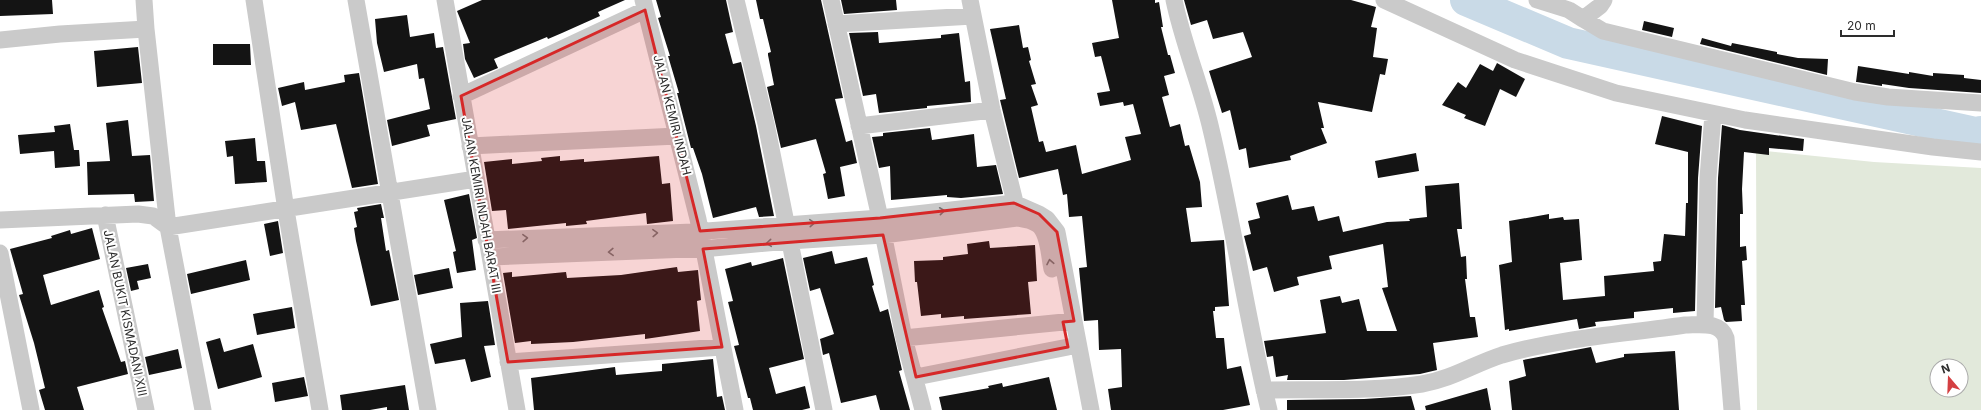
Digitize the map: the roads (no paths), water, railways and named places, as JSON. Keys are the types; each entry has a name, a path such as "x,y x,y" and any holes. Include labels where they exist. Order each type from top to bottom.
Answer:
{"street":[{"path":"144,0 168,227 203,410"},
{"path":"254,0 286,210 320,410"},
{"path":"356,0 428,410"},
{"path":"736,0 766,124 824,410"},
{"path":"831,0 880,218 904,338 916,377 923,410"},
{"path":"1174,0 1178,21 1210,123 1232,220 1240,273 1269,410"},
{"path":"1384,0 1515,60 1616,93 1713,114 1933,147 1981,152"},
{"path":"1537,0 1569,10 1604,31 1855,92 1888,98 1981,104"},
{"path":"1583,19 1600,6 1604,0"},
{"name":"JALAN KEMIRI INDAH BARAT III","path":"450,2 461,96 486,240 491,257 517,410"},
{"path":"461,96 644,5"},
{"name":"JALAN KEMIRI INDAH","path":"644,5 700,231 735,410"},
{"path":"836,24 972,8 992,110 1016,210"},
{"path":"0,40 60,34 146,29"},
{"path":"859,126 992,110"},
{"path":"1705,325 1708,178 1713,114"},
{"path":"470,146 677,136"},
{"path":"0,220 138,214 153,216 168,227 286,210 476,179"},
{"path":"486,240 700,231 883,235 1016,210"},
{"path":"491,257 703,248 880,218 1016,210 1037,223 1042,228 1045,236 1091,410"},
{"name":"JALAN BUKIT KISMADANI XIII","path":"105,215 146,410"},
{"path":"0,253 31,410"},
{"path":"904,338 1068,321"},
{"path":"1068,321 1068,347 1079,410"},
{"path":"1264,390 1375,387 1421,384 1447,378 1502,355 1548,344 1685,325 1705,325 1720,328 1724,331 1726,338 1732,410"},
{"path":"508,362 722,347"},
{"path":"916,377 1068,347"}],"waterway":[{"path":"1466,0 1568,43 1976,133 1981,132"}]}
